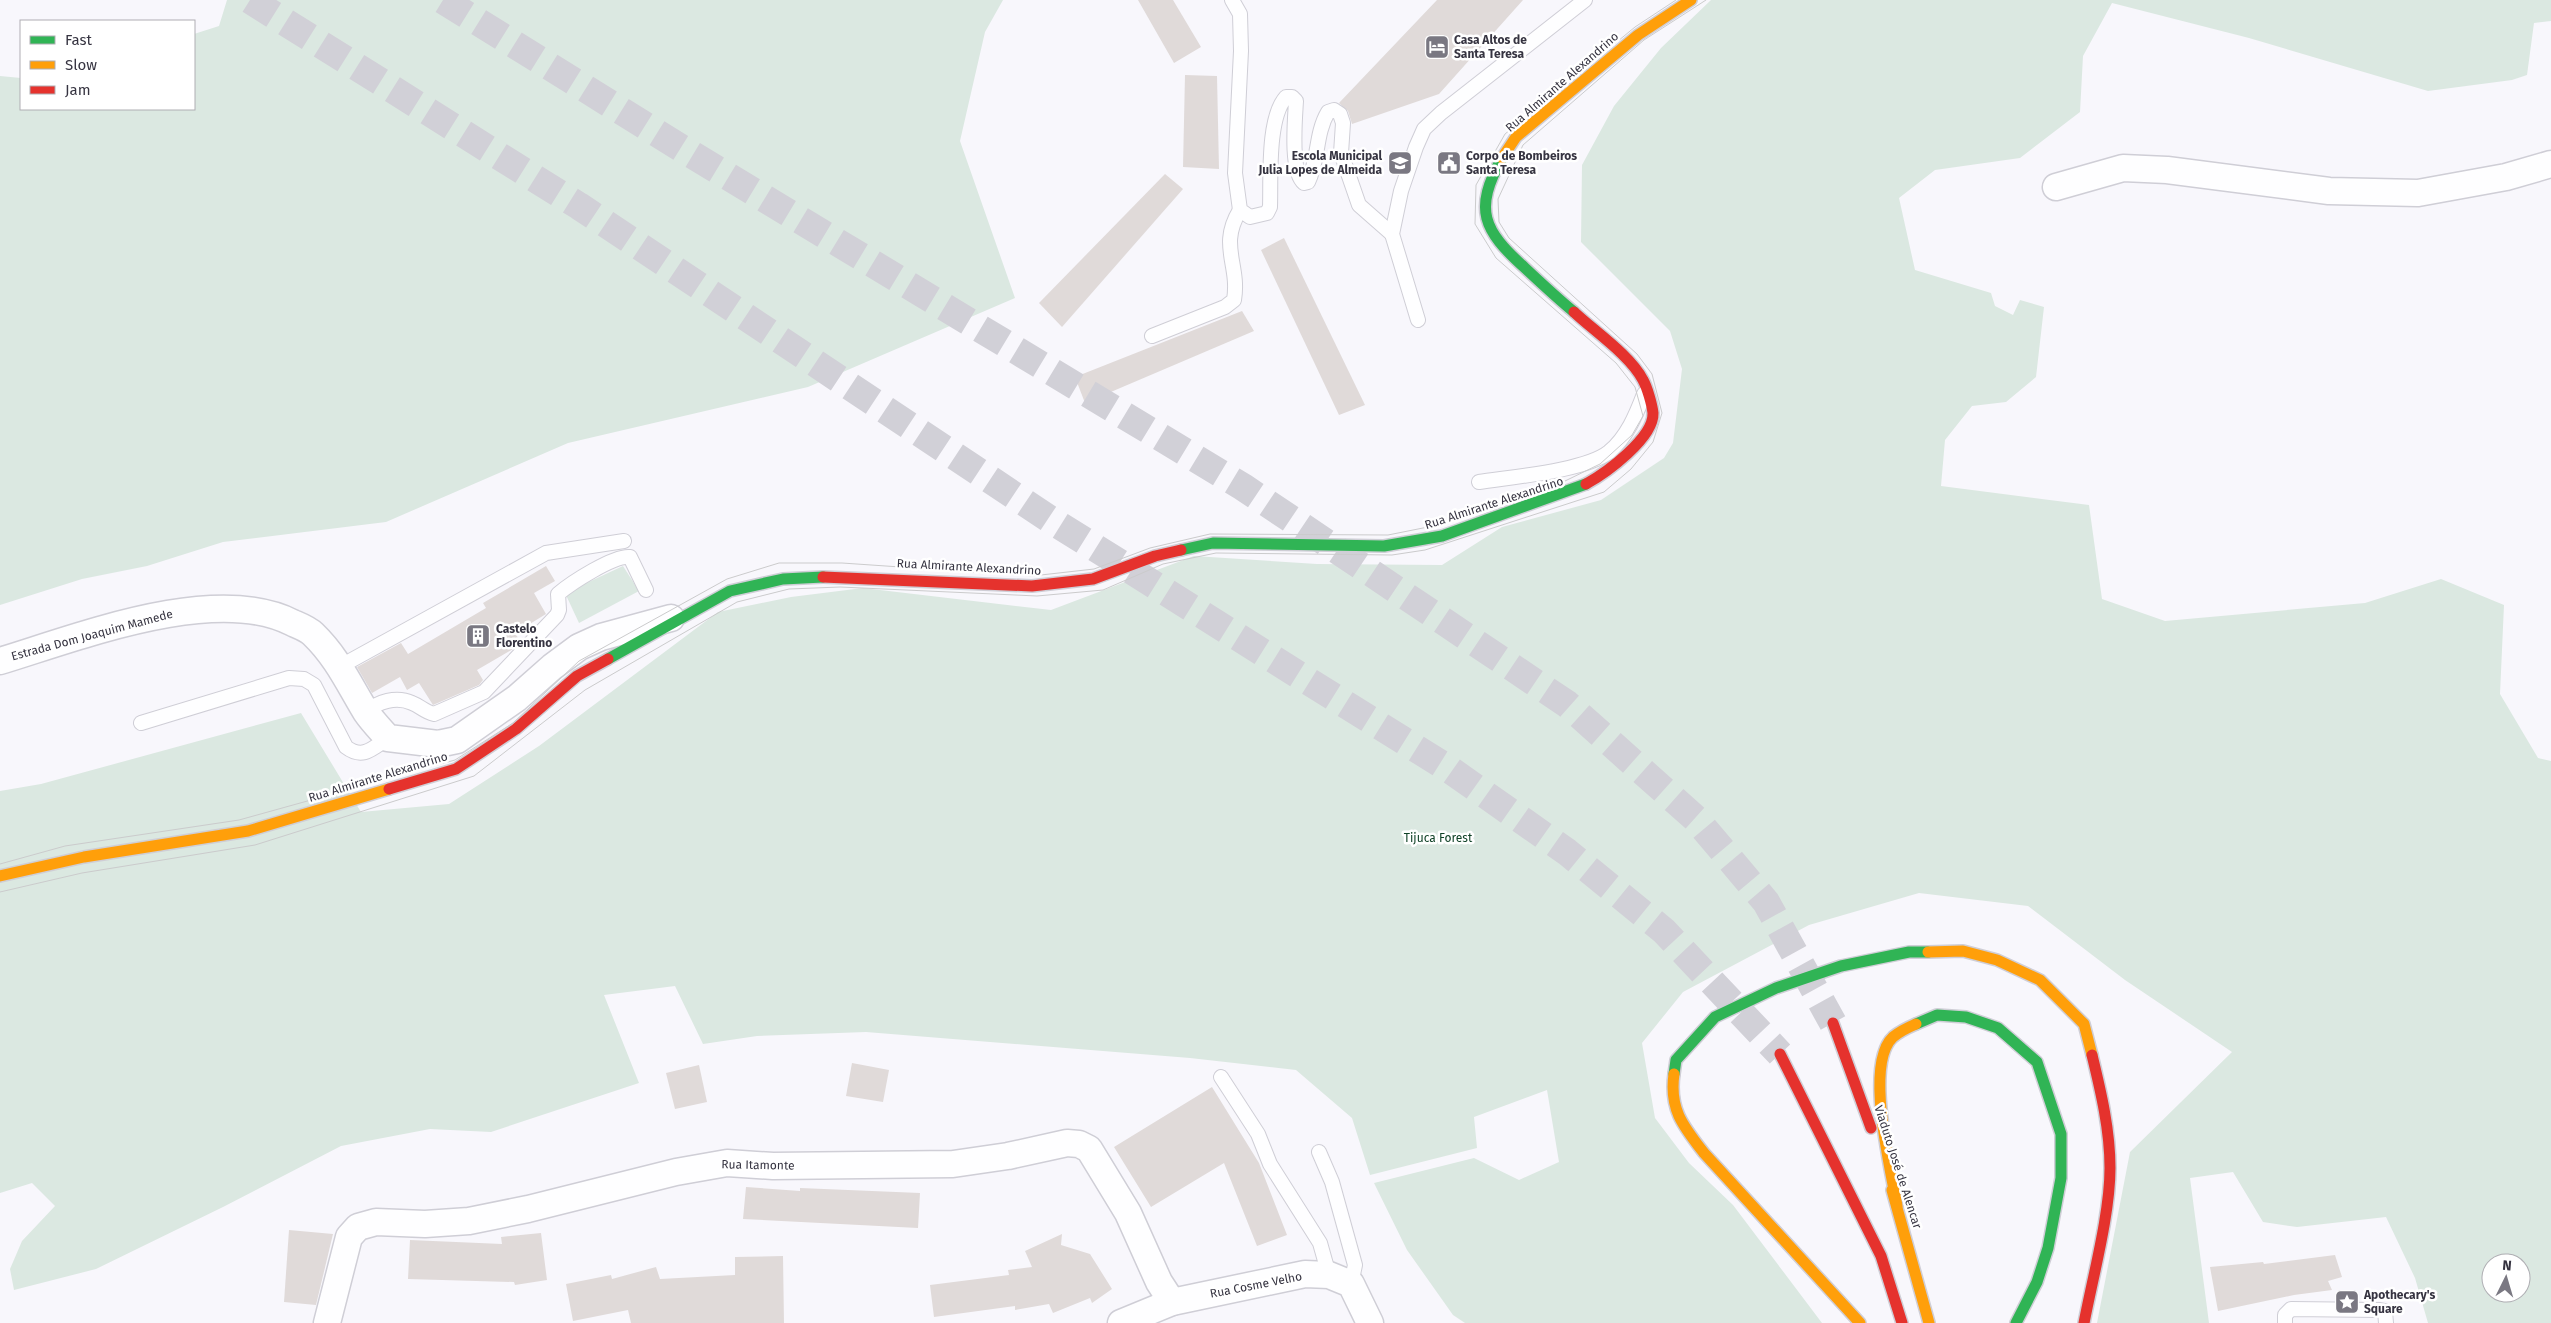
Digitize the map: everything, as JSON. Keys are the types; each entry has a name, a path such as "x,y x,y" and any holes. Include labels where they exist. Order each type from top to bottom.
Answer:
{"main road":[{"name":"Rua Almirante Alexandrino","path":"0,876 84,857 248,831 450,771 516,729 577,676 730,591 789,579 841,576 891,577 1032,586 1093,579 1155,556 1213,544 1384,546 1417,542 1580,488 1602,476 1631,451 1644,436 1653,414 1643,380 1630,363 1501,247 1487,223 1486,202 1489,187 1506,150 1516,137 1638,35 1691,0"},
{"path":"1860,1323 1704,1153 1682,1125 1671,1093 1676,1060 1715,1017 1776,988 1841,966 1909,952 1963,951 1997,960 2040,980 2084,1024 2099,1083 2107,1126 2110,1169 2107,1202 2084,1323"},
{"path":"1897,1206 1878,1090 1882,1056 1892,1038 1913,1025 1937,1015 1966,1017 1998,1028 2037,1062 2061,1134 2061,1178 2048,1248 2037,1282 2016,1323"},
{"name":"Viaduto José de Alencar","path":"1833,1023 1897,1206 1929,1323"},
{"path":"1780,1054 1881,1256 1902,1323"}],"street":[{"path":"2056,187 2123,168 2167,170 2329,191 2418,193 2506,177 2551,164"},
{"name":"Estrada Dom Joaquim Mamede","path":"0,661 110,628 188,610 248,608 280,615 312,632 341,666 366,713 388,738"},
{"path":"388,738 438,744 457,740 517,698 552,667 579,647 601,637 687,614"},
{"name":"Rua Itamonte","path":"327,1323 349,1237 358,1227 376,1222 426,1224 469,1221 528,1209 676,1172 726,1163 773,1166 953,1164 1008,1156 1067,1142 1079,1144 1089,1149 1128,1213 1159,1282 1172,1302"},
{"name":"Rua Cosme Velho","path":"1121,1323 1172,1302 1305,1274 1340,1280"},
{"path":"1340,1280 1370,1323"}],"lane":[{"path":"1152,336 1226,307 1234,300 1236,290 1229,238 1230,226 1240,210 1235,173 1240,14 1232,0"},
{"path":"1418,320 1392,234 1401,190 1424,129 1441,113 1585,0"},
{"path":"1240,210 1250,217 1267,213 1270,208 1274,128 1280,103 1286,97 1292,97 1296,101 1295,156 1300,180 1304,184 1308,182 1312,174 1321,123 1328,112 1334,110 1340,114 1343,123 1341,153 1359,205 1392,234"},
{"path":"1479,482 1561,469 1595,461 1610,451 1632,423 1646,391"},
{"path":"341,666 546,553 624,541"},
{"path":"366,713 378,704 392,700 411,702 434,714 484,692 557,615 559,610 558,594 569,585 620,558 630,557 646,590"},
{"path":"141,723 289,678 300,679 314,685 346,747 353,752 364,753 388,738"},
{"path":"1221,1077 1258,1134 1270,1164 1320,1243 1340,1280 1355,1265 1332,1182 1319,1152"},
{"path":"2285,1323 2287,1311 2301,1309 2380,1310 2385,1311 2386,1323"}],"green space":[{"path":"227,0 1003,0 985,32 960,141 1015,298 808,387 568,443 386,522 223,542 147,566 82,579 0,605 0,76 20,78 20,110 195,110 195,34 219,26"},
{"name":"Tijuca Forest","path":"1711,0 2551,0 2551,21 2534,23 2527,75 2512,80 2428,91 2249,38 2112,3 2083,56 2080,112 2020,158 1935,170 1899,198 1915,270 1991,293 1995,306 2013,315 2020,300 2044,307 2036,377 2006,402 1972,406 1945,440 1941,486 2089,505 2102,599 2165,621 2365,603 2441,579 2504,605 2500,694 2538,758 2551,761 2551,1323 2428,1323 2415,1278 2386,1217 2297,1227 2263,1222 2233,1172 2190,1178 2209,1323 2097,1323 2130,1152 2232,1052 2125,980 2028,906 1919,893 1809,925 1683,992 1642,1043 1655,1118 1689,1163 1733,1205 1822,1323 1465,1323 1453,1315 1407,1250 1374,1183 1474,1158 1519,1180 1559,1162 1547,1090 1474,1117 1477,1148 1370,1175 1352,1118 1296,1070 1190,1058 866,1032 757,1036 703,1044 675,986 604,995 639,1083 491,1132 430,1129 341,1146 223,1207 96,1269 14,1290 10,1269 22,1241 55,1206 32,1183 0,1193 0,791 41,784 301,713 361,812 449,804 539,746 718,612 791,597 863,588 1051,610 1194,556 1317,564 1442,565 1502,527 1601,500 1664,458 1673,443 1682,369 1670,331 1581,242 1582,165 1614,106 1661,48"},
{"path":"623,566 639,591 579,623 565,593"}],"building":[{"path":"1138,0 1173,0 1201,47 1174,63"},
{"name":"Casa Altos de Santa Teresa","path":"1437,0 1523,0 1439,94 1352,124 1348,111 1339,103"},
{"path":"1185,75 1217,76 1219,169 1183,167"},
{"path":"1165,174 1183,189 1062,327 1039,303"},
{"path":"1284,238 1365,405 1339,415 1261,250"},
{"path":"1242,311 1254,331 1085,403 1075,377"},
{"name":"Castelo Florentino","path":"546,566 555,581 534,593 546,614 515,633 520,641 513,649 477,670 483,680 479,685 433,705 419,683 407,690 400,677 372,693 357,667 401,643 408,654 486,608 483,603"},
{"path":"852,1063 889,1070 883,1102 846,1096"},
{"path":"699,1065 707,1102 675,1109 666,1073"},
{"path":"1212,1087 1259,1163 1287,1235 1257,1246 1224,1163 1151,1207 1114,1147"},
{"path":"746,1187 800,1191 800,1188 920,1193 918,1228 743,1219"},
{"path":"289,1230 333,1234 316,1305 284,1302"},
{"path":"541,1233 547,1280 515,1285 514,1282 408,1279 410,1240 502,1244 501,1237"},
{"path":"1062,1234 1061,1245 1090,1254 1112,1289 1092,1303 1090,1298 1053,1313 1049,1304 1015,1310 1015,1306 934,1317 930,1285 1009,1275 1008,1270 1032,1267 1025,1251"},
{"path":"2335,1255 2342,1277 2328,1281 2332,1290 2294,1295 2218,1311 2210,1267 2263,1262 2264,1264"},
{"path":"783,1256 784,1323 631,1323 628,1310 573,1321 566,1284 611,1275 612,1279 656,1267 660,1279 735,1275 735,1257"}],"tunnel":[{"path":"250,0 579,206 1054,522 1449,769 1567,852 1664,931 1780,1054"},
{"path":"443,0 681,148 1243,487 1567,704 1696,819 1766,902 1833,1023"}],"tram line":[{"path":"0,864 65,846 239,820 455,760 513,723 579,661 727,579 779,563 842,563 1032,576 1094,569 1150,548 1210,534 1388,535 1433,526 1565,481 1600,464 1632,435 1643,416 1635,387 1616,363 1496,258 1475,224 1476,185 1505,134 1635,27 1676,0"},
{"path":"0,892 82,873 255,845 474,776 585,690 737,602 789,589 840,587 1037,596 1103,590 1163,564 1216,553 1392,555 1425,550 1604,492 1631,469 1653,442 1662,413 1652,374 1637,354 1509,238 1499,222 1498,199 1523,145 1644,40 1706,0"}],"traffic: fast":[{"path":"1502,158 1487,192 1485,206 1492,230 1511,254 1574,312"},
{"path":"1181,550 1213,543 1384,546 1442,536 1586,484"},
{"path":"608,659 730,591 783,579 823,577"},
{"path":"1674,1074 1676,1060 1715,1017 1776,988 1841,966 1909,952 1928,952"},
{"path":"1916,1024 1937,1015 1966,1017 1998,1028 2037,1062 2061,1134 2061,1178 2048,1248 2037,1282 2016,1323"}],"traffic: slow":[{"path":"1502,158 1516,137 1638,35 1691,0"},
{"path":"0,876 84,857 248,831 389,789"},
{"path":"1928,952 1963,951 1997,960 2040,980 2084,1024 2092,1055"},
{"path":"1897,1206 1882,1118 1881,1070 1885,1050 1893,1037 1916,1024"},
{"path":"1674,1074 1673,1086 1676,1107 1679,1116 1696,1143 1860,1323"},
{"path":"1892,1190 1929,1323"}],"traffic: jam":[{"path":"1574,312 1630,362 1643,380 1653,413 1651,423 1638,444 1605,472 1586,484"},
{"path":"823,577 1032,586 1093,579 1155,556 1181,550"},
{"path":"389,789 456,769 516,729 577,676 608,659"},
{"path":"1833,1023 1871,1128"},
{"path":"1780,1054 1881,1256 1902,1323"},
{"path":"2084,1323 2104,1225 2110,1168 2107,1125 2092,1055"}],"place":[{"name":"Casa Altos de Santa Teresa","path":"1437,47"},
{"name":"Escola Municipal Julia Lopes de Almeida","path":"1400,163"},
{"name":"Corpo de Bombeiros Santa Teresa","path":"1449,163"},
{"name":"Castelo Florentino","path":"478,636"},
{"name":"Apothecary's Square","path":"2347,1302"}]}
